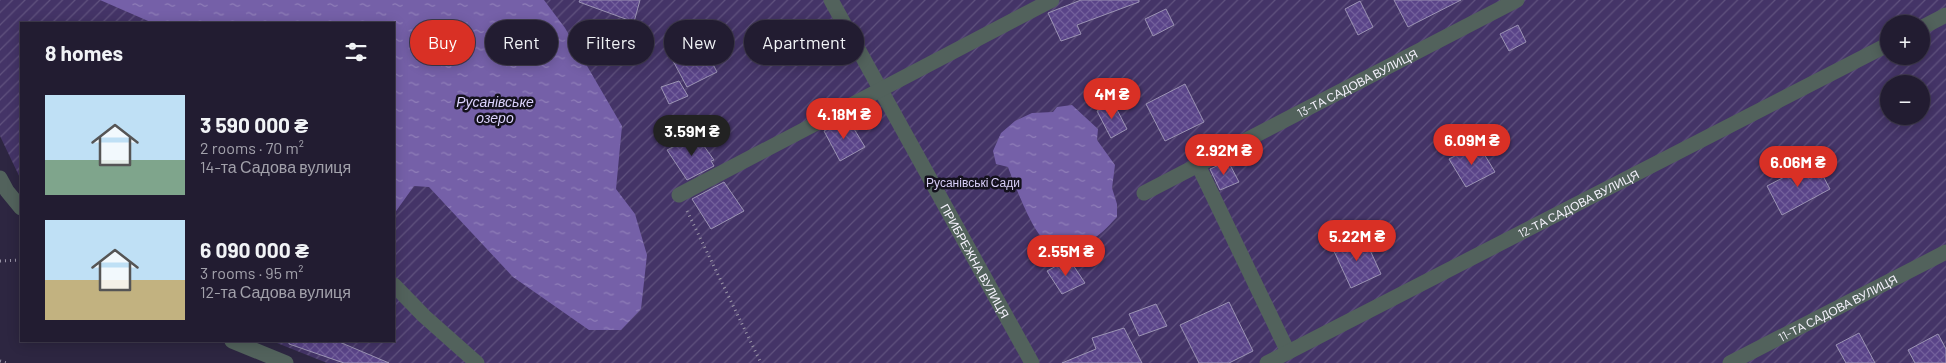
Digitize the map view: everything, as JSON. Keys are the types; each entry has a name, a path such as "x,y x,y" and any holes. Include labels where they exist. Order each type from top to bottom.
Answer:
{"street":[{"name":"ПРИБРЕЖНА ВУЛИЦЯ","path":"831,0 879,90 1032,363"},
{"path":"679,195 1052,0"},
{"name":"13-ТА САДОВА ВУЛИЦЯ","path":"1144,193 1517,0"},
{"path":"1930,23 1946,15"},
{"name":"12-ТА САДОВА ВУЛИЦЯ","path":"1267,363 1880,49"},
{"path":"1198,165 1288,352"},
{"path":"0,178 20,207"},
{"name":"11-ТА САДОВА ВУЛИЦЯ","path":"1730,363 1946,252"},
{"path":"395,286 424,316 477,363"},
{"path":"234,342 286,363"}],"path":[{"path":"679,195 761,363"},
{"path":"0,261 20,260"},
{"path":"0,361 8,363"}],"green space":[{"name":"Русанівські Сади","path":"0,0 1946,0 1946,363 327,363 274,342 395,342 395,22 20,22 20,178 0,136"}],"water":[{"name":"Русанівське озеро","path":"100,0 544,0 568,33 568,65 587,65 622,126 616,189 635,214 647,255 641,309 621,330 589,330 513,277 429,187 414,186 395,213 395,22 150,22"},
{"path":"1072,105 1098,129 1097,140 1115,165 1112,188 1117,204 1117,217 1088,242 1067,246 1047,240 1037,231 1008,167 996,164 993,151 1001,133 1015,121 1032,113 1053,112 1057,107"}],"building":[{"path":"580,0 640,0 635,20 628,20 579,2"},
{"path":"1081,0 1139,0 1139,2 1077,25 1081,34 1061,41 1048,13"},
{"path":"1394,0 1461,0 1408,27"},
{"path":"1360,1 1373,27 1358,35 1345,9"},
{"path":"1166,9 1174,25 1153,36 1145,19"},
{"path":"1518,25 1526,42 1509,51 1500,34"},
{"path":"675,65 713,65 717,72 687,87"},
{"path":"679,81 688,96 669,104 661,87"},
{"path":"1185,84 1204,122 1165,141 1146,104"},
{"path":"1113,102 1127,129 1111,138 1097,111"},
{"path":"848,119 865,147 840,161 824,131"},
{"path":"696,135 714,160 711,161 714,166 687,180 667,150"},
{"path":"1478,144 1495,172 1466,187 1449,159"},
{"path":"1228,161 1239,182 1220,190 1210,169"},
{"path":"1815,161 1830,189 1782,215 1767,186"},
{"path":"724,182 744,211 711,229 692,199"},
{"path":"1363,235 1381,274 1351,288 1333,249"},
{"path":"1069,259 1085,283 1062,294 1047,271"},
{"path":"1229,302 1253,351 1229,363 1199,363 1180,325"},
{"path":"1156,304 1167,326 1139,336 1129,314"},
{"path":"1124,328 1142,363 1062,363 1096,349 1092,338"},
{"path":"1859,333 1875,363 1846,363 1836,345"},
{"path":"1938,334 1946,349 1946,363 1915,363 1908,350"},
{"path":"289,342 339,342 389,363 344,363 289,344"}]}
